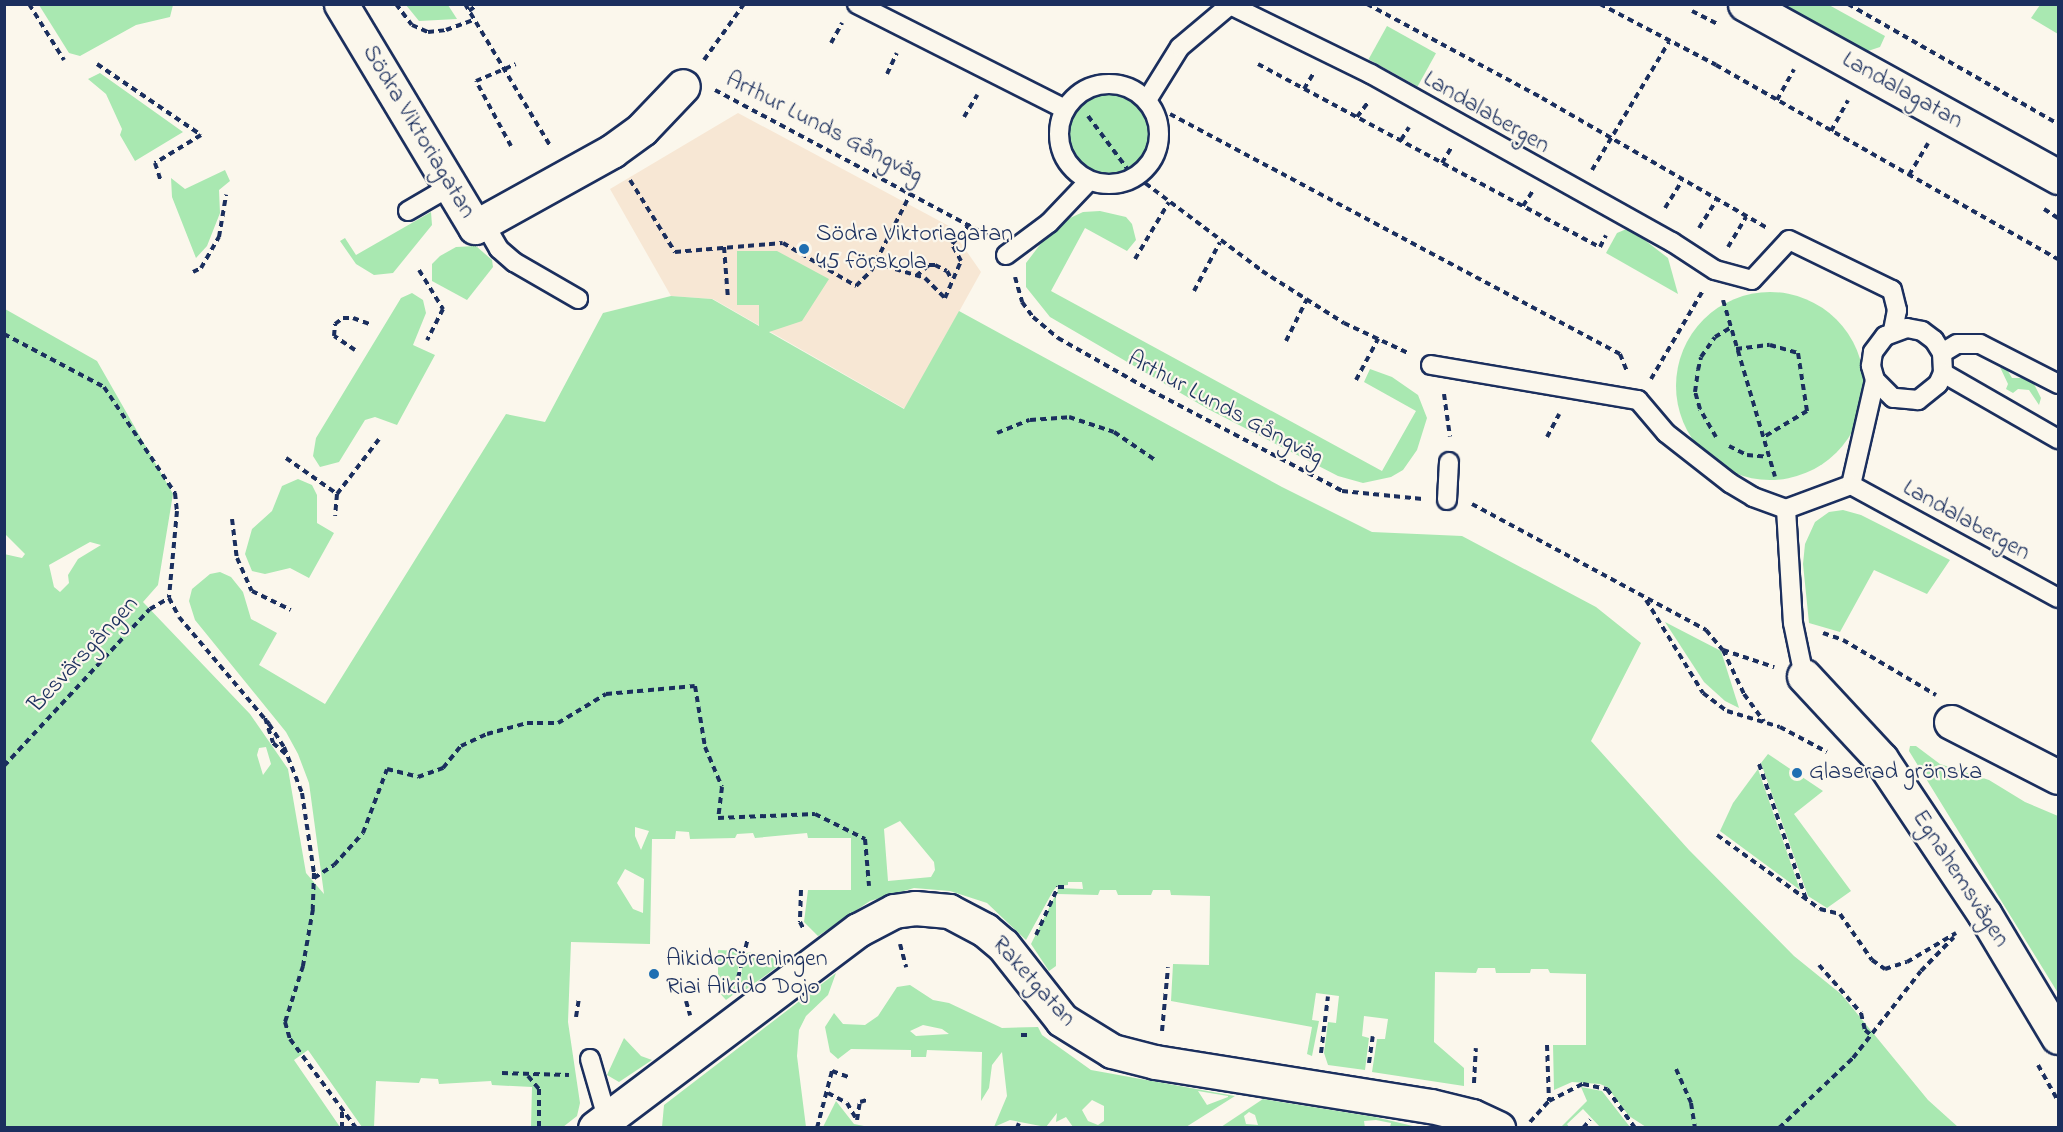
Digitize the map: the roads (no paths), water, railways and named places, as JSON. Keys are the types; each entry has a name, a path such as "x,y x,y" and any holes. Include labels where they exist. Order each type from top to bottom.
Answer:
{"street":[{"name":"Södra Viktoriagatan","path":"341,4 475,227 612,151 642,129 683,86"},
{"name":"Landalagatan","path":"1745,4 2058,177"},
{"name":"Egnahemsvägen","path":"1804,676 1881,759 1985,915 2058,1037"},
{"path":"1951,722 2058,777"},
{"name":"Raketgatan","path":"601,1123 858,930 894,911 922,908 958,914 985,930 1003,945 1062,1020 1112,1051 1155,1062 1431,1106 1513,1126"}],"lane":[{"path":"857,4 1068,106"},
{"name":"Landalabergen","path":"1151,107 1180,47 1229,5 1371,74 1685,251 1714,270 1752,280 1789,240 1892,290 1897,310 1893,331"},
{"path":"1108,84 1125,86 1151,107 1158,148 1152,162 1136,177 1110,185 1089,181 1071,167 1060,147 1059,131 1068,106 1084,91 1108,84"},
{"path":"1006,255 1049,223 1089,181"},
{"path":"408,212 451,186"},
{"path":"484,223 499,249 514,262 578,299"},
{"path":"1431,365 1638,400 1666,433 1730,483 1753,497 1786,509 1851,485 1875,381 1871,366 1874,352 1893,331 1907,328 1922,331 1934,340 1942,353 1943,373 1938,384 1918,399 1893,398 1875,381"},
{"path":"1942,353 1957,344 1980,344 2058,384"},
{"path":"1943,373 2058,439"},
{"path":"1446,500 1449,462"},
{"name":"Landalabergen","path":"1851,485 2058,598"},
{"path":"1786,509 1793,623 1804,676"},
{"path":"590,1059 601,1123"}],"place":[{"name":"Södra Viktoriagatan 45 förskola","path":"804,249"},
{"name":"Glaserad grönska","path":"1797,773"},
{"name":"Aikidoföreningen Riai Aikido Dojo","path":"654,974"}]}
